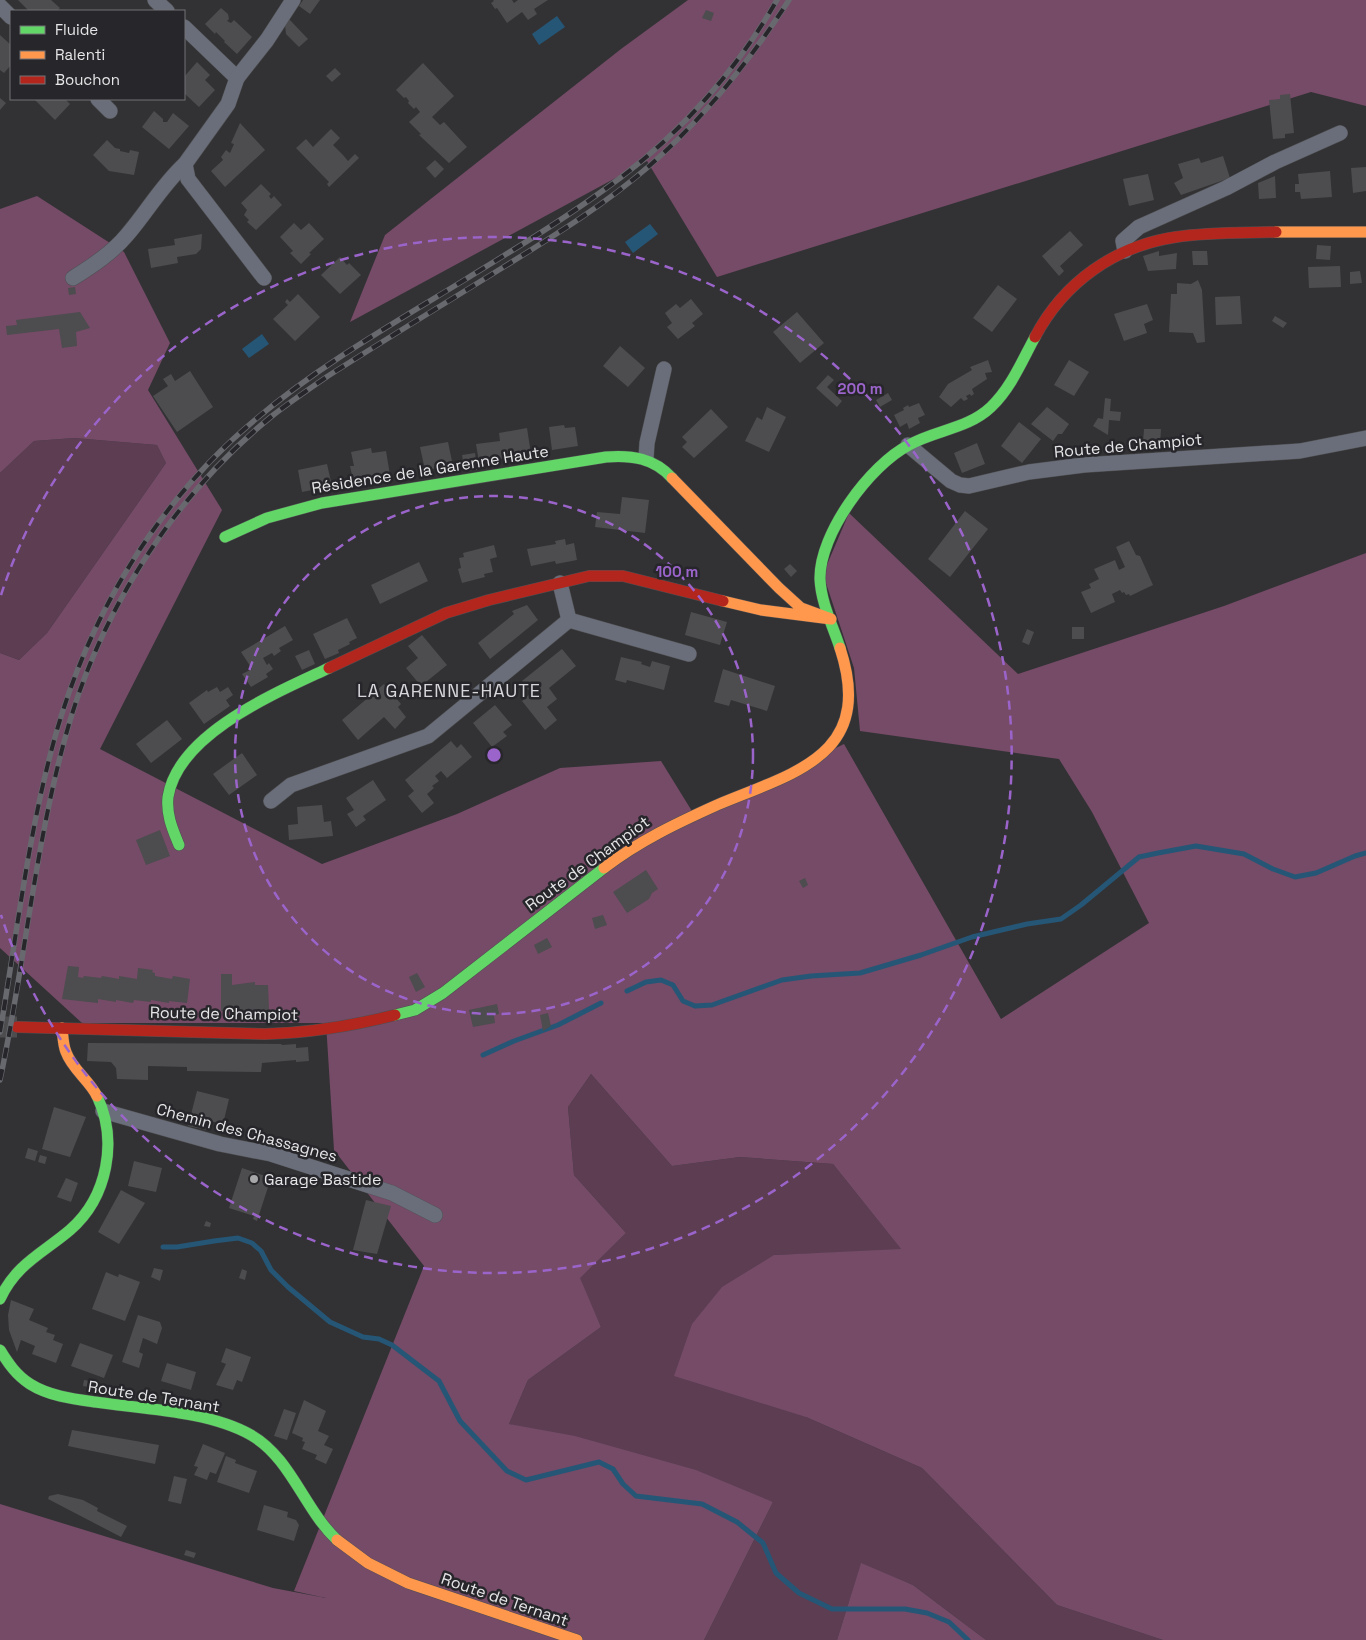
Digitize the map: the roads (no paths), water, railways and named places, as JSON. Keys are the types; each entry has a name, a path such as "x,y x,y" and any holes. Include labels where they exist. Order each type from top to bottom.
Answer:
{"street":[{"path":"155,0 166,10"},
{"path":"73,278 101,260 126,236 171,177 185,164 228,104 237,78 267,40 294,0"},
{"path":"0,6 10,16"},
{"path":"185,28 237,78"},
{"path":"99,100 110,110"},
{"path":"1125,251 1123,241 1139,227 1226,188 1275,162 1340,133"},
{"path":"185,164 188,179 264,278"},
{"name":"Route de Champiot","path":"18,1027 265,1034 300,1033 356,1025 423,1006 443,993 638,844 674,824 785,777 810,764 826,752 839,734 844,723 850,691 846,663 822,596 820,582 828,542 842,514 860,488 890,457 908,445 958,427 991,408 1012,379 1040,327 1055,305 1072,286 1099,265 1125,251 1136,246 1175,237 1309,230 1366,232"},
{"path":"646,458 647,442 664,369"},
{"name":"Route de Champiot","path":"908,445 951,481 969,486 1029,472 1084,465 1300,452 1366,438"},
{"name":"Résidence de la Garenne Haute","path":"225,537 268,518 322,503 606,457 627,456 646,458 665,470 683,486 746,554 801,608 831,619"},
{"path":"179,845 169,819 168,800 172,782 178,768 187,755 202,741 248,709 295,683 446,613 589,576 623,576 761,610 831,619"},
{"path":"560,583 569,620"},
{"path":"569,620 689,654"},
{"path":"271,801 291,785 428,736 569,620"},
{"path":"0,1299 11,1278 22,1265 69,1231 92,1206 107,1164 108,1144 103,1111 94,1089 67,1055 62,1028"},
{"name":"Chemin des Chassagnes","path":"103,1111 220,1144 271,1154 392,1193 435,1215"},
{"name":"Route de Ternant","path":"0,1350 11,1368 22,1378 35,1387 60,1397 191,1416 218,1421 241,1429 264,1442 274,1453 333,1536 362,1560 384,1573 408,1583 577,1640"}],"water":[{"path":"557,16 565,27 539,45 532,34"},
{"path":"650,224 658,234 633,253 625,242"},
{"path":"262,334 269,344 249,358 242,349"}],"waterway":[{"path":"627,991 646,982 661,980 673,985 683,1001 695,1006 712,1005 782,980 860,973 921,955 972,937 1027,924 1061,919 1139,857 1158,853 1196,846 1244,854 1273,869 1295,877 1316,873 1366,853"},
{"path":"483,1055 558,1025 601,1003"},
{"path":"163,1247 177,1247 238,1238 252,1243 261,1251 271,1270 288,1287 330,1322 363,1337 379,1339 392,1345 439,1381 460,1421 507,1471 526,1480 599,1462 613,1469 623,1484 636,1496 702,1504 737,1522 763,1543 776,1573 799,1593 832,1609 905,1609 927,1613 949,1622 968,1640"}],"tunnel":[{"path":"0,1027 17,1027"}],"railway":[{"path":"0,1032 30,847 55,737 69,692 87,647 108,604 158,523 188,486 221,451 280,399 358,345 563,218 643,160 666,140 708,97 745,50 777,0"},
{"path":"0,1080 45,826 64,742 78,695 96,649 118,605 143,562 171,522 235,448 272,416 328,376 540,245 613,195 648,167 707,109 742,67 789,0"}],"place":[{"name":"Garage Bastide","path":"254,1179"}],"district":[{"name":"LA GARENNE-HAUTE","path":"449,691"}]}
